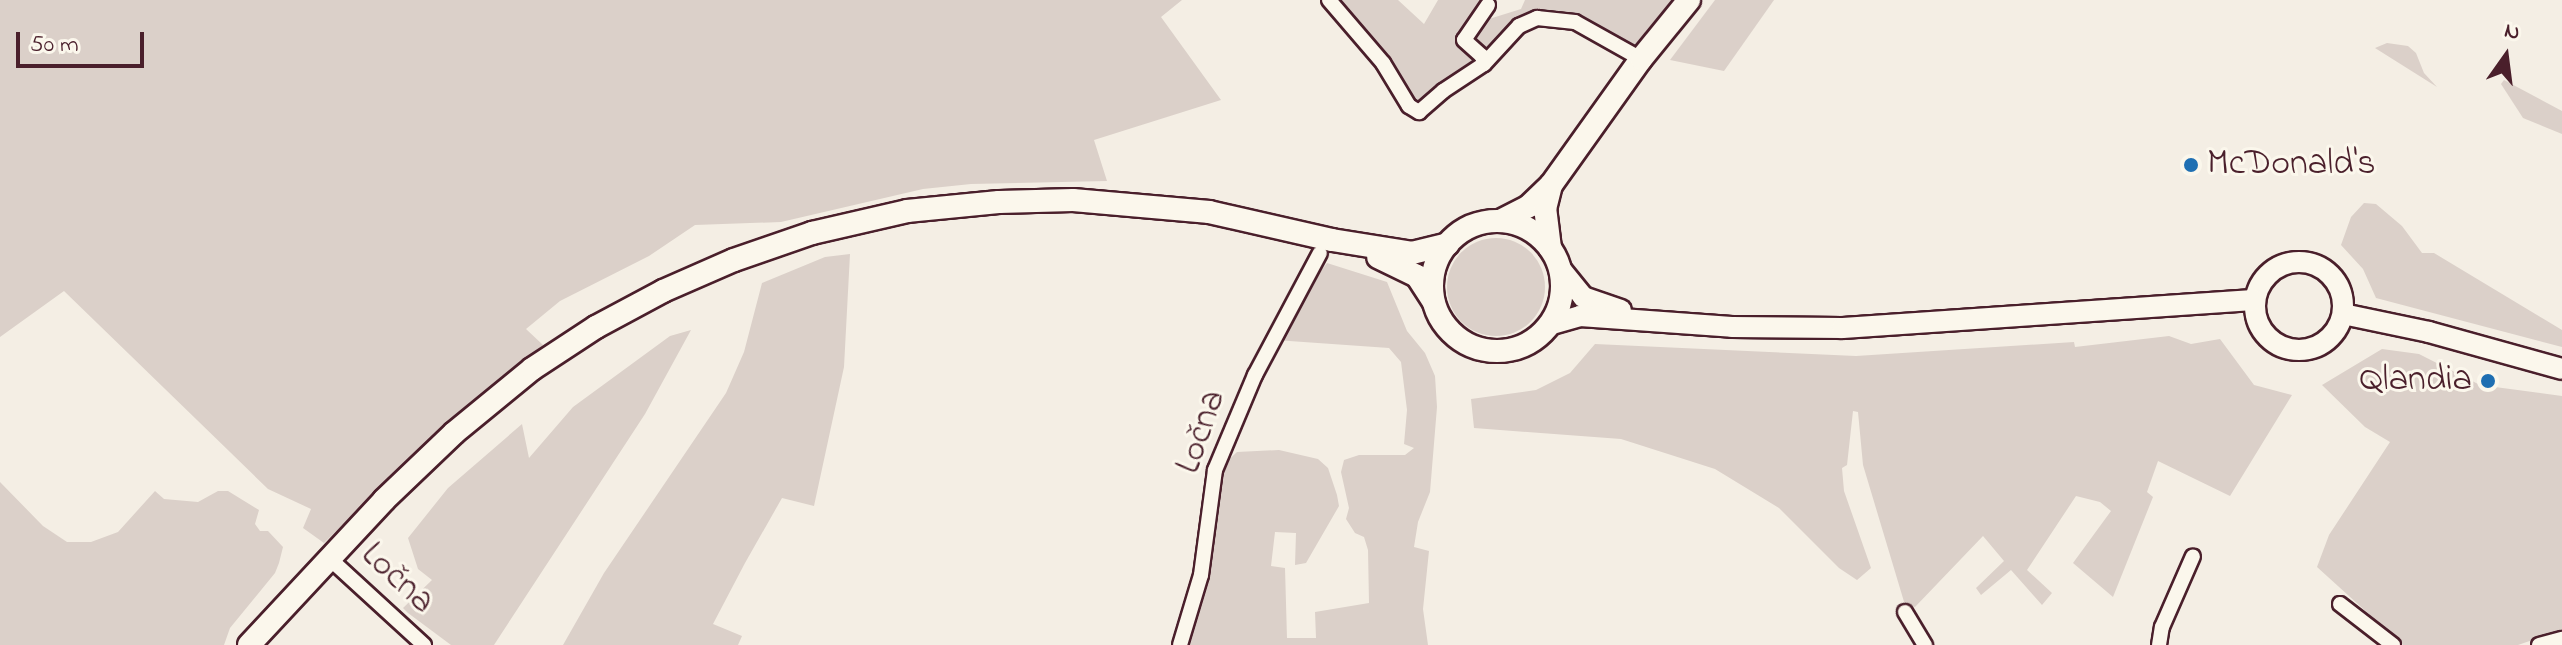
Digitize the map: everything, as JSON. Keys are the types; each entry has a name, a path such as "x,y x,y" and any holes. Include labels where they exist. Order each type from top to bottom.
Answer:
{"main road":[{"path":"1434,303 1432,282 1437,261 1448,244 1471,227 1500,221 1529,206 1551,185 1641,59 1689,0"},
{"path":"1549,325 1559,307 1562,287 1545,209 1551,185"},
{"path":"249,645 329,558 454,433 532,369 596,327 663,291 734,260 812,233 907,211 999,202 1073,200 1209,212 1326,247 1399,264 1417,276 1442,321 1455,337 1474,347 1495,351 1525,344 1549,325 1580,316 1732,327 1842,328 2254,300"},
{"path":"1500,221 1528,230 1583,297 1667,322"},
{"path":"1326,247 1412,253 1448,244"},
{"path":"2295,261 2310,262 2332,276 2343,301 2343,314 2328,340 2314,348 2284,348 2260,329 2254,300 2268,274 2295,261"},
{"path":"2343,314 2429,332 2562,369"}],"street":[{"path":"1329,0 1383,63 1409,106 1419,112 1443,91 1484,64 1519,26 1537,18 1575,22 1641,59"},
{"path":"1484,64 1482,56 1464,40 1488,5"},
{"name":"Ločna","path":"1180,645 1201,575 1215,470 1255,375 1326,247"},
{"path":"2159,645 2162,627 2193,556"},
{"name":"Ločna","path":"329,558 424,645"},
{"path":"2340,604 2393,645"},
{"path":"1905,612 1925,645"},
{"path":"2539,645 2562,639"}],"shaded area":[{"path":"0,0 1182,0 1161,17 1221,100 1094,140 1107,181 971,184 923,189 781,222 695,225 649,256 560,301 526,329 543,345 453,417 324,543 303,528 311,509 268,489 64,291 0,337"},
{"path":"1336,0 1398,0 1424,24 1438,0 1480,0 1463,31 1476,58 1442,80 1425,100 1414,101"},
{"path":"1525,0 1675,0 1640,49 1560,13 1542,13 1487,52 1473,41 1489,19 1521,9"},
{"path":"1715,0 1774,0 1724,71 1670,60"},
{"path":"2387,43 2408,46 2416,53 2424,73 2437,87 2375,48"},
{"path":"2504,80 2562,111 2562,134 2523,118 2501,84"},
{"path":"2364,203 2376,204 2402,226 2422,253 2434,253 2562,330 2562,347 2376,298 2363,269 2341,245 2351,217"},
{"path":"1496,238 1515,241 1531,252 1542,268 1545,287 1542,306 1531,322 1515,333 1496,336 1477,333 1461,322 1450,306 1447,287 1450,268 1461,252 1477,241"},
{"path":"850,254 844,367 814,506 782,498 745,563 713,624 742,636 738,645 563,645 604,573 726,393 744,352 762,283 825,257"},
{"path":"1327,263 1387,282 1407,331 1425,353 1435,376 1437,407 1430,492 1418,522 1414,547 1429,551 1423,609 1428,645 1184,645 1221,467 1237,452 1279,450 1318,459 1328,468 1337,495 1339,506 1306,563 1295,565 1296,533 1275,532 1271,566 1285,568 1287,638 1316,638 1315,612 1369,603 1368,550 1364,537 1355,533 1346,519 1349,508 1341,472 1344,460 1359,455 1405,455 1414,448 1404,444 1407,410 1401,362 1389,348 1275,340 1288,315"},
{"path":"691,330 645,414 494,645 451,645 403,608 432,580 418,569 408,538 448,488 522,424 529,458 573,407 670,336"},
{"path":"2169,336 2191,344 2220,339 2254,385 2292,395 2230,496 2158,461 2147,492 2153,497 2113,597 2073,563 2111,511 2100,502 2076,496 2027,570 2052,593 2042,605 2011,570 1981,595 1976,588 2004,561 1983,536 1915,607 1905,605 1863,465 1858,412 1853,411 1847,465 1842,468 1844,491 1871,568 1857,580 1839,568 1779,508 1715,469 1621,439 1474,428 1471,399 1536,390 1570,373 1595,344 1856,356 2074,342 2075,347"},
{"path":"2382,349 2419,354 2480,385 2562,396 2562,630 2518,645 2403,645 2317,567 2329,535 2390,442 2365,427 2322,385"},
{"path":"0,482 43,526 67,542 91,542 118,532 155,491 164,499 198,502 218,491 228,491 259,510 255,524 260,531 268,531 283,547 279,563 275,573 230,628 224,645 0,645"}],"place":[{"name":"McDonald's","path":"2191,165"},
{"name":"Qlandia","path":"2488,381"}]}
